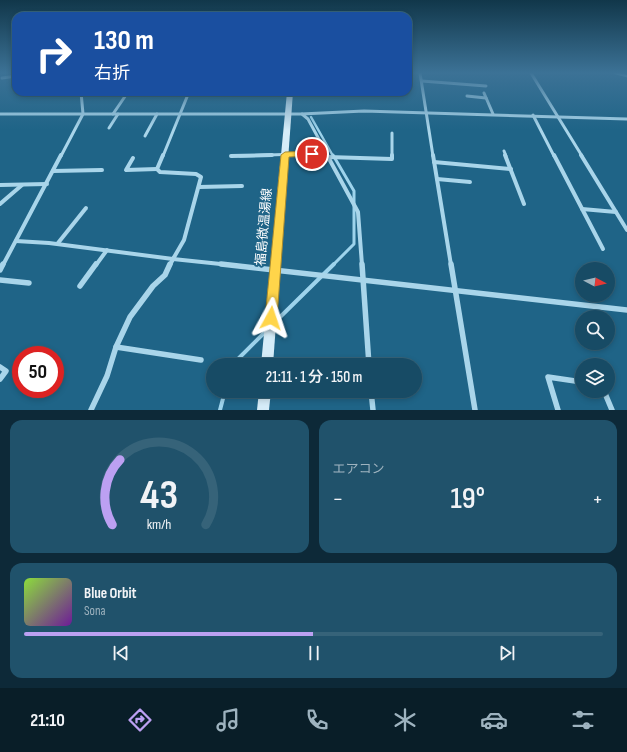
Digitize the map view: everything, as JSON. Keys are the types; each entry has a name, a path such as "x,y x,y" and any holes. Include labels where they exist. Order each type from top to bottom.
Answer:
{"main road":[{"name":"福島微温湯線","path":"268,358 290,96"},
{"path":"263,410 264,398"}],"street":[{"path":"423,92 475,410"},
{"path":"543,92 627,230"},
{"path":"484,93 493,114"},
{"path":"0,270 83,114 81,96"},
{"path":"113,114 125,96"},
{"path":"157,169 187,96"},
{"path":"468,96 486,98"},
{"path":"0,114 301,114 364,111 627,119"},
{"path":"110,128 118,114"},
{"path":"145,136 157,114"},
{"path":"301,114 308,119 358,212 368,358"},
{"path":"534,115 603,249"},
{"path":"231,156 327,155 392,159 392,132"},
{"path":"504,151 524,204"},
{"path":"91,410 106,376 116,347 130,317 153,286 165,275 184,240 201,179 200,175 160,172 157,169 126,170 133,158"},
{"path":"434,162 511,169"},
{"path":"53,171 102,170"},
{"path":"437,179 470,182"},
{"path":"0,185 47,184"},
{"path":"0,204 22,185"},
{"path":"199,187 242,186"},
{"path":"58,244 86,208"},
{"path":"582,209 616,212"},
{"path":"16,241 58,244 173,259 362,279 627,310"},
{"path":"80,286 107,250"},
{"path":"0,280 29,283"},
{"path":"116,347 201,360"},
{"path":"0,367 6,371 0,379"},
{"path":"558,410 548,377 575,381"},
{"path":"372,398 373,410"},
{"path":"607,398 612,410"}],"waterway":[{"path":"311,117 333,156"},
{"path":"333,155 354,191 354,244 334,264"},
{"path":"274,323 334,264"},
{"path":"239,358 267,330"},
{"path":"220,410 223,398"}],"route":[{"path":"271,318 285,155 312,154"}]}
